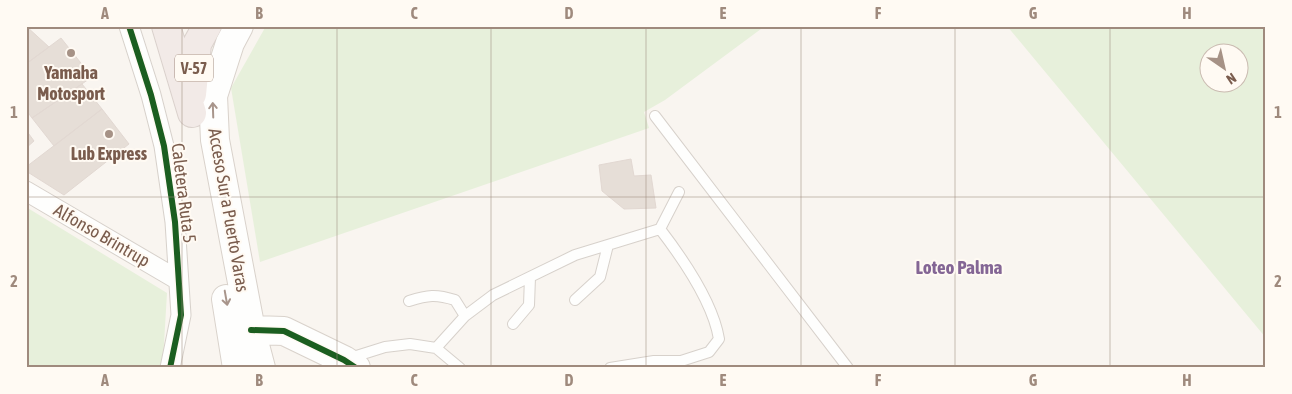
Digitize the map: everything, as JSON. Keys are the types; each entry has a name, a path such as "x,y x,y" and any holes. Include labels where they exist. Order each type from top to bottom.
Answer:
{"highway":[{"path":"166,26 192,113"},
{"name":"V-57","path":"192,113 192,84 197,44 207,26"}],"main road":[{"name":"Acceso Sur a Puerto Varas","path":"239,26 230,42 213,96 214,140 251,330 261,368"},
{"name":"Acceso Sur a Puerto Varas","path":"192,113 228,308 237,368"},
{"path":"251,330 284,331 350,364"}],"street":[{"name":"Caletera Ruta 5","path":"129,26 151,95 164,146 175,222 181,315 170,368"},
{"name":"Alfonso Brintrup","path":"26,191 178,280"}],"lane":[{"path":"655,116 848,368"},
{"path":"436,348 465,316 493,295 575,255 660,229 679,192"},
{"path":"610,368 654,361 685,364 709,352 719,339 711,312 682,258 660,229"},
{"path":"576,300 600,277 608,245"},
{"path":"513,324 529,305 530,277"},
{"path":"408,301 428,295 439,295 455,300 465,316"},
{"path":"350,364 386,347 410,344 436,348 460,368"}],"green space":[{"path":"266,26 765,26 665,100 644,112 649,128 260,262 231,88"},
{"path":"1007,26 1266,26 1266,338"},
{"path":"26,207 167,293 163,360 160,368 26,368"}],"building":[{"path":"26,26 49,47 26,64"},
{"path":"61,38 92,77 32,118 26,110 26,64"},
{"path":"82,84 102,109 54,146 32,118"},
{"path":"102,109 129,144 64,195 26,171 26,167"},
{"path":"26,130 34,141 26,148"},
{"path":"631,159 634,176 651,175 656,208 624,209 602,191 599,165"}],"cycle path":[{"path":"129,26 151,95 164,146 175,222 181,315 170,368"},
{"path":"251,330 284,331 344,360 356,368"}],"place":[{"name":"Yamaha Motosport","path":"71,53"},
{"name":"Lub Express","path":"109,134"}],"district":[{"name":"Loteo Palma","path":"959,267"}]}
